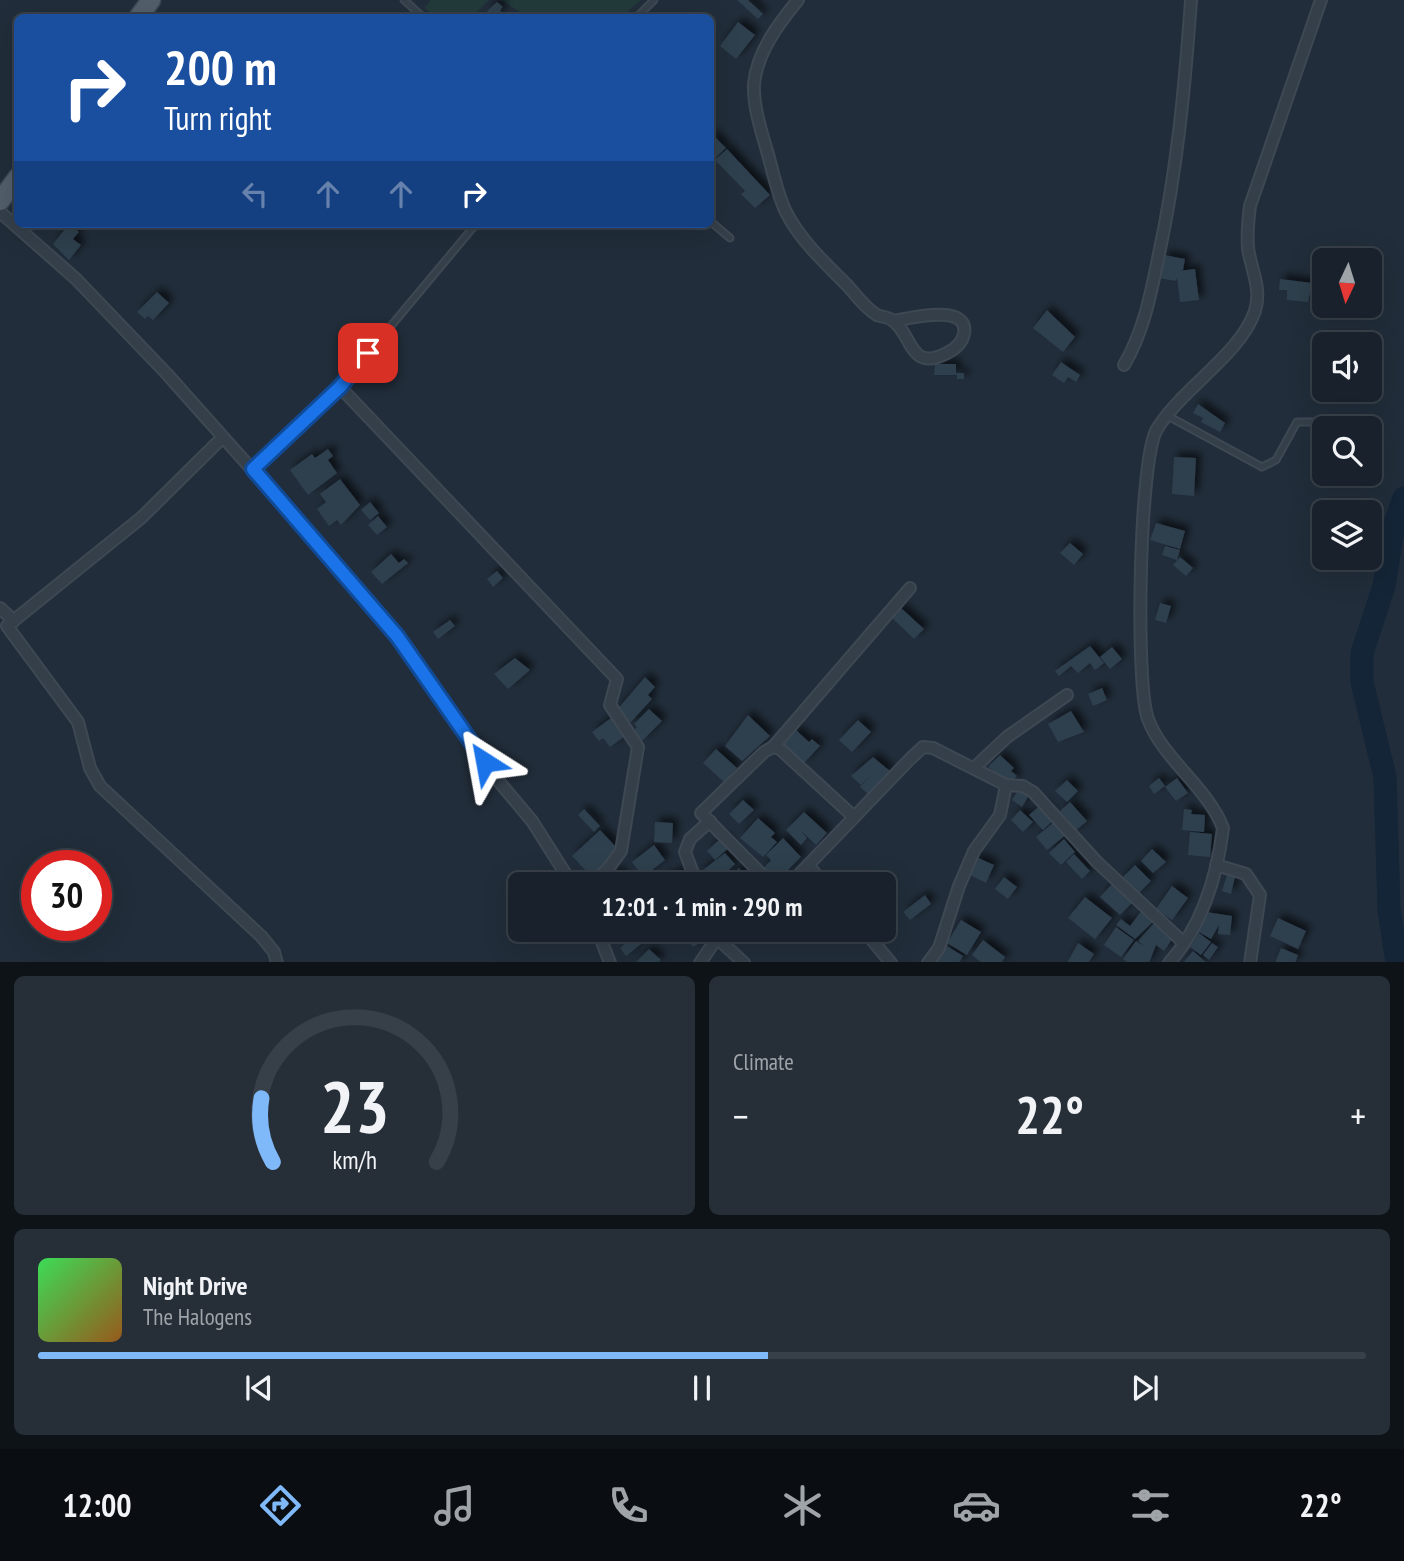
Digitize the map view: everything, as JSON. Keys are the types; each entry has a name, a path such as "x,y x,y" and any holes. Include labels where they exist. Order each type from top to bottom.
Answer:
{"main road":[{"path":"0,201 14,182"}],"street":[{"path":"798,0 769,40 754,82 760,128 773,173 786,211 808,245 869,308 893,321 918,356 937,358 955,349 963,339 965,326 962,320 955,317 925,315 893,321"},
{"path":"1124,365 1135,346 1147,310 1173,191 1182,120 1191,0"},
{"path":"1169,962 1200,917 1216,865 1223,828 1220,819 1148,721 1141,695 1142,540 1154,433 1166,415 1232,346 1255,310 1257,281 1247,230 1250,206 1321,0"},
{"path":"0,212 14,224"},
{"path":"18,228 76,279 167,374 397,636 496,778 532,821 564,872"},
{"path":"253,469 340,387 617,679 610,705 638,747 621,850 604,872"},
{"path":"7,626 141,518 222,438"},
{"path":"759,872 701,813 773,747 910,588"},
{"path":"0,608 7,626 78,722 90,768 100,786 261,936 277,962"},
{"path":"975,767 1007,737 1068,695"},
{"path":"773,747 780,749 854,817"},
{"path":"801,872 923,747 933,748 1006,785 1023,786 1033,792 1097,862 1184,943"},
{"path":"928,962 939,948 959,886 975,852 1000,814 1006,785"},
{"path":"692,872 685,852 690,839 710,821"},
{"path":"808,865 814,872"},
{"path":"1216,865 1246,874 1260,895 1250,962"},
{"path":"602,942 610,962"},
{"path":"700,962 711,942"},
{"path":"724,942 744,962"},
{"path":"874,942 891,962"}],"lane":[{"path":"404,0 420,14"},
{"path":"640,14 654,0"},
{"path":"714,224 730,238"},
{"path":"340,387 473,228"},
{"path":"1166,415 1262,467 1276,460 1297,422 1312,422"}],"green space":[{"path":"431,0 489,0 475,14 433,14 424,8"},
{"path":"501,0 641,0 625,14 523,14"}],"building":[{"path":"737,0 748,0 763,14 758,19"},
{"path":"497,2 503,7 500,14 490,14 487,11"},
{"path":"738,22 755,35 736,59 720,46"},
{"path":"714,136 726,148 714,157"},
{"path":"727,149 770,195 755,208 741,194 745,191 715,160"},
{"path":"66,228 74,228 79,232 73,239 81,245 69,260 53,244"},
{"path":"1164,255 1185,259 1183,270 1178,271 1195,269 1199,300 1180,302 1177,277 1176,281 1159,278"},
{"path":"1280,279 1312,283 1308,302 1287,300 1287,290 1279,290"},
{"path":"157,292 169,303 153,320 148,316 145,319 137,312"},
{"path":"1047,310 1075,337 1063,352 1033,328"},
{"path":"1061,362 1080,375 1076,382 1068,377 1064,383 1052,375"},
{"path":"935,364 956,364 956,373 964,373 964,379 957,379 957,375 934,375"},
{"path":"1198,404 1225,423 1220,432 1201,422 1203,418 1193,413"},
{"path":"328,449 333,456 328,460 337,473 308,495 290,470 312,454 315,458"},
{"path":"1174,457 1196,458 1194,496 1172,494"},
{"path":"340,479 360,505 341,525 337,520 329,526 317,509 326,502 320,494"},
{"path":"370,502 379,513 370,520 361,510"},
{"path":"378,516 387,527 377,535 368,525"},
{"path":"1156,523 1185,531 1180,549 1150,540"},
{"path":"1070,543 1083,554 1074,565 1060,553"},
{"path":"1165,546 1180,550 1177,560 1162,555"},
{"path":"391,554 399,563 404,559 408,563 382,584 371,572"},
{"path":"1180,557 1193,568 1186,576 1173,565"},
{"path":"497,571 503,578 493,587 487,579"},
{"path":"1160,603 1171,606 1166,623 1155,620"},
{"path":"900,607 924,629 914,639 891,617"},
{"path":"450,620 455,626 438,639 433,632"},
{"path":"1090,646 1104,663 1095,670 1090,663 1078,673 1071,666 1059,676 1055,671"},
{"path":"1112,647 1122,659 1110,669 1100,657"},
{"path":"515,658 530,670 508,689 494,674"},
{"path":"645,677 655,687 648,695 652,699 629,724 616,711"},
{"path":"1102,688 1107,700 1093,706 1088,694"},
{"path":"649,709 662,721 642,741 633,732 637,727 634,724"},
{"path":"1071,711 1084,732 1058,742 1048,724"},
{"path":"748,715 770,736 742,761 725,746"},
{"path":"611,718 625,736 610,747 603,738 599,741 592,732"},
{"path":"858,720 871,732 852,752 839,740"},
{"path":"796,730 809,742 812,739 820,746 803,764 783,744"},
{"path":"716,749 737,768 724,782 703,763"},
{"path":"1000,755 1014,768 1011,771 1017,776 1010,784 988,767"},
{"path":"873,757 890,771 868,794 860,787 872,774 861,785 851,776"},
{"path":"1159,778 1165,786 1154,794 1149,786"},
{"path":"1177,778 1188,793 1176,801 1165,787"},
{"path":"1067,780 1078,791 1067,802 1055,791"},
{"path":"1019,789 1029,795 1022,807 1012,800"},
{"path":"743,800 754,810 739,824 729,814"},
{"path":"1070,802 1087,821 1073,833 1065,824 1069,821 1060,811"},
{"path":"1042,804 1055,819 1043,830 1029,815"},
{"path":"584,809 600,826 594,832 578,815"},
{"path":"1184,809 1192,810 1191,814 1205,815 1204,832 1182,830"},
{"path":"1020,810 1033,822 1023,832 1011,820"},
{"path":"804,812 827,833 816,845 800,830 807,838 801,845 786,830"},
{"path":"758,818 775,833 771,837 777,842 763,857 740,838"},
{"path":"1055,821 1067,834 1047,850 1036,837"},
{"path":"655,822 673,823 672,843 654,842"},
{"path":"600,830 619,850 595,872 587,872 572,856"},
{"path":"1190,832 1212,834 1210,857 1188,855"},
{"path":"722,837 731,846 715,860 707,851"},
{"path":"783,838 801,857 786,872 764,872 762,870 771,860 766,855"},
{"path":"1064,839 1075,852 1061,865 1049,853"},
{"path":"654,845 665,860 649,872 639,872 632,862"},
{"path":"1152,849 1166,862 1153,873 1141,861"},
{"path":"725,853 735,864 727,872 700,872"},
{"path":"1074,854 1090,871 1082,879 1066,862"},
{"path":"976,857 994,865 986,883 968,874"},
{"path":"1135,865 1151,881 1136,896 1120,880"},
{"path":"1227,875 1235,877 1231,894 1222,891"},
{"path":"1004,877 1017,887 1008,899 995,889"},
{"path":"1114,882 1134,901 1120,915 1100,897"},
{"path":"1172,886 1188,898 1172,920 1156,909"},
{"path":"925,895 931,904 910,920 903,912"},
{"path":"1085,897 1112,918 1095,939 1068,918"},
{"path":"1142,910 1155,920 1135,939 1116,925 1121,919 1130,926"},
{"path":"1206,912 1232,916 1230,935 1218,934 1219,925 1211,939 1199,932"},
{"path":"1278,918 1306,931 1298,949 1270,936"},
{"path":"961,920 981,932 967,955 947,943"},
{"path":"1154,923 1173,938 1164,951 1156,945 1149,962 1127,962 1123,959 1136,941 1144,946 1138,941"},
{"path":"1116,927 1134,940 1121,957 1104,945"},
{"path":"1199,933 1211,942 1201,955 1190,947"},
{"path":"983,940 1005,957 1002,962 981,962 972,955"},
{"path":"627,942 644,942 626,956 620,948"},
{"path":"1078,943 1094,954 1089,962 1068,962"},
{"path":"1212,943 1218,947 1209,960 1203,955"},
{"path":"947,946 963,956 960,962 937,962"},
{"path":"1281,948 1298,955 1295,962 1275,962"},
{"path":"649,949 661,960 659,962 636,962"},
{"path":"1193,951 1206,962 1184,962"}],"waterway":[{"path":"1397,962 1389,909 1385,777 1362,682 1362,653 1384,586 1393,529 1404,498"}],"route":[{"path":"368,353 340,387 253,469 397,636 485,762"}]}
